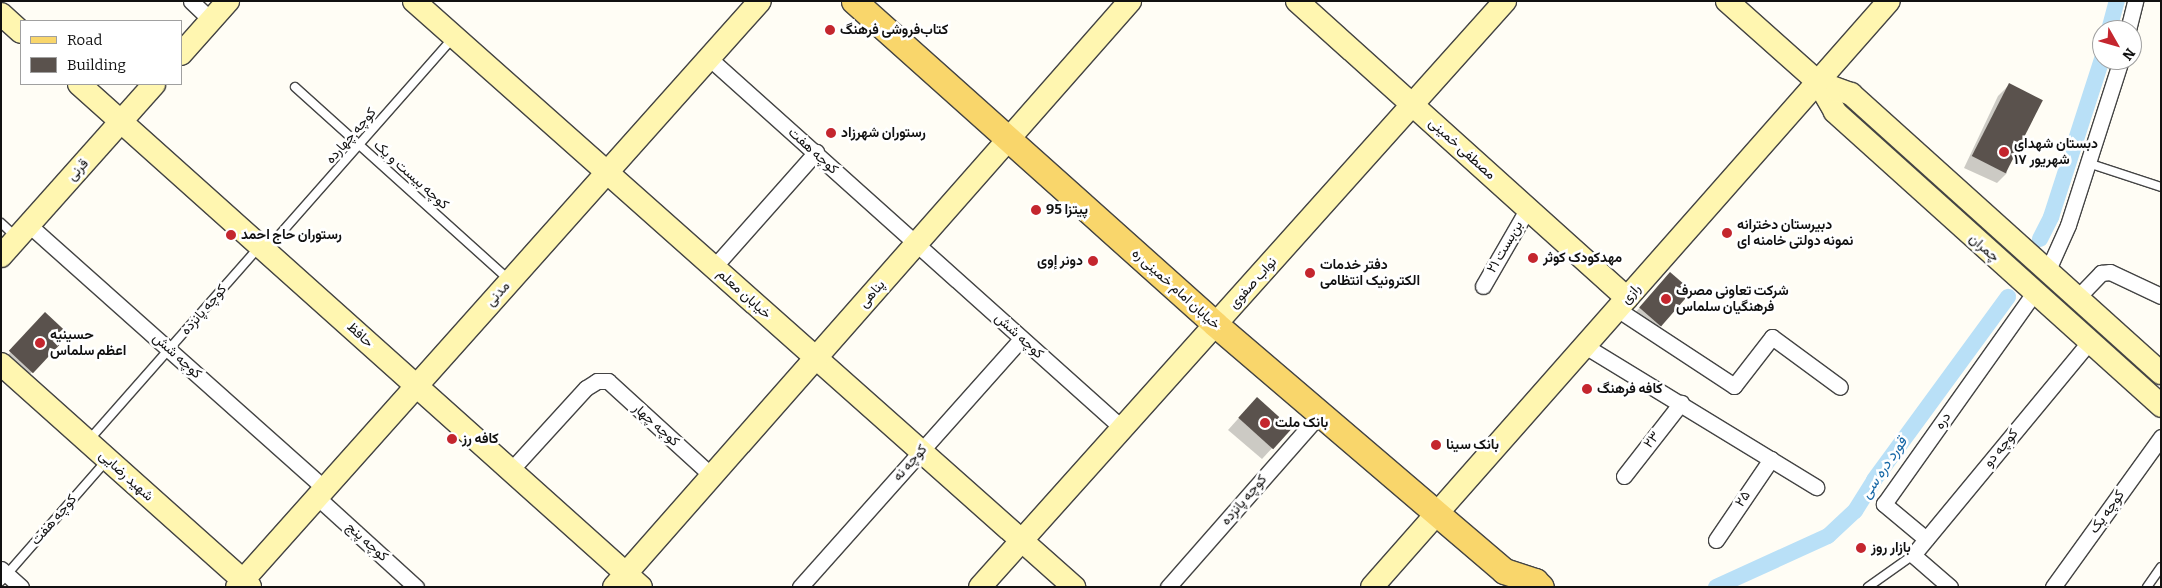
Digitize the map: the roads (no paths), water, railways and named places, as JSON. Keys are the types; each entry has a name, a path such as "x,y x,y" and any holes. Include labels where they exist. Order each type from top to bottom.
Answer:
{"main road":[{"name":"خیابان امام خمینی ره","path":"854,1 1215,324 1438,512 1507,579"},
{"path":"1507,579 1535,585"}],"street":[{"path":"191,1 211,20"},
{"path":"182,53 228,1"},
{"name":"خیابان معلم","path":"414,1 1074,587"},
{"name":"مدنی","path":"243,585 321,493 760,1"},
{"name":"مصطفی خمینی","path":"1297,1 1528,208 1622,304"},
{"name":"نواب صفوی","path":"980,587 1505,1"},
{"name":"چمران","path":"1727,1 1818,82 1835,112 2161,406"},
{"name":"رازی","path":"1372,587 1890,1"},
{"path":"2131,20 2136,1"},
{"name":"پناهی","path":"627,582 712,476 1008,139 1121,4"},
{"path":"1,14 20,31"},
{"name":"کوچه هفت","path":"709,58 816,152 915,245"},
{"path":"2034,293 2047,272 2068,225 2118,70"},
{"name":"چمران","path":"1818,82 1851,94 2161,373"},
{"name":"حافظ","path":"80,85 511,470 627,582"},
{"name":"قرنی","path":"1,256 153,85"},
{"path":"714,267 816,152"},
{"name":"بن‌بست ۲۱","path":"1483,286 1528,208"},
{"name":"کوچه شش","path":"24,231 169,349 321,493"},
{"name":"کوچه شش","path":"915,245 1122,428"},
{"path":"2077,298 2101,273 2110,272 2161,296"},
{"name":"دره","path":"1926,539 1884,504 2034,293"},
{"path":"1622,304 1734,386 1772,337 1840,387"},
{"name":"کوچه نه","path":"800,587 1021,339"},
{"name":"کوچه دو","path":"1913,554 2089,342"},
{"path":"1585,346 1816,487"},
{"name":"شهید رضایی","path":"1,364 108,459 243,585"},
{"name":"کوچه چهار","path":"511,470 586,388 597,380 608,381 712,476"},
{"name":"۲۳","path":"1624,476 1680,404"},
{"name":"کوچه پانزده","path":"1168,587 1320,414"},
{"name":"کوچه یک","path":"2053,587 2161,437"},
{"name":"۲۵","path":"1716,540 1771,459"},
{"name":"کوچه پنج","path":"321,493 416,587"},
{"path":"1913,554 1950,587"},
{"path":"3,575 21,587"}],"lane":[{"name":"کوچه چهارده","path":"263,248 359,145 454,37"},
{"name":"کوچه بیست و یک","path":"295,87 510,281"},
{"path":"2088,163 2161,187"},
{"path":"1,223 24,231"},
{"name":"کوچه پانزده","path":"88,442 169,349 263,248"},
{"name":"کوچه هفت","path":"3,575 108,459"},
{"path":"1868,587 1913,554"},
{"path":"2147,587 2161,567"}],"waterway":[{"path":"2112,20 2117,1"},
{"path":"2040,239 2051,217 2098,70"},
{"name":"قورد دره سی","path":"1716,587 1828,536 1855,511 1874,480 2008,297"}],"place":[{"name":"کتاب‌فروشی فرهنگ","path":"830,30"},
{"name":"رستوران شهرزاد","path":"831,133"},
{"name":"دبستان شهدای ۱۷ شهریور","path":"2004,152"},
{"name":"پیتزا 95","path":"1036,210"},
{"name":"دبیرستان دخترانه نمونه دولتی خامنه ای","path":"1727,233"},
{"name":"رستوران حاج احمد","path":"231,235"},
{"name":"مهدکودک کوثر","path":"1533,258"},
{"name":"دونر إوی","path":"1093,261"},
{"name":"دفتر خدمات الکترونیک انتظامی","path":"1310,273"},
{"name":"شرکت تعاونی مصرف فرهنگیان سلماس","path":"1666,299"},
{"name":"حسینیه اعظم سلماس","path":"40,343"},
{"name":"کافه فرهنگ","path":"1587,389"},
{"name":"بانک ملت","path":"1265,423"},
{"name":"کافه رز","path":"452,439"},
{"name":"بانک سینا","path":"1436,445"},
{"name":"بازار روز","path":"1861,548"}]}
